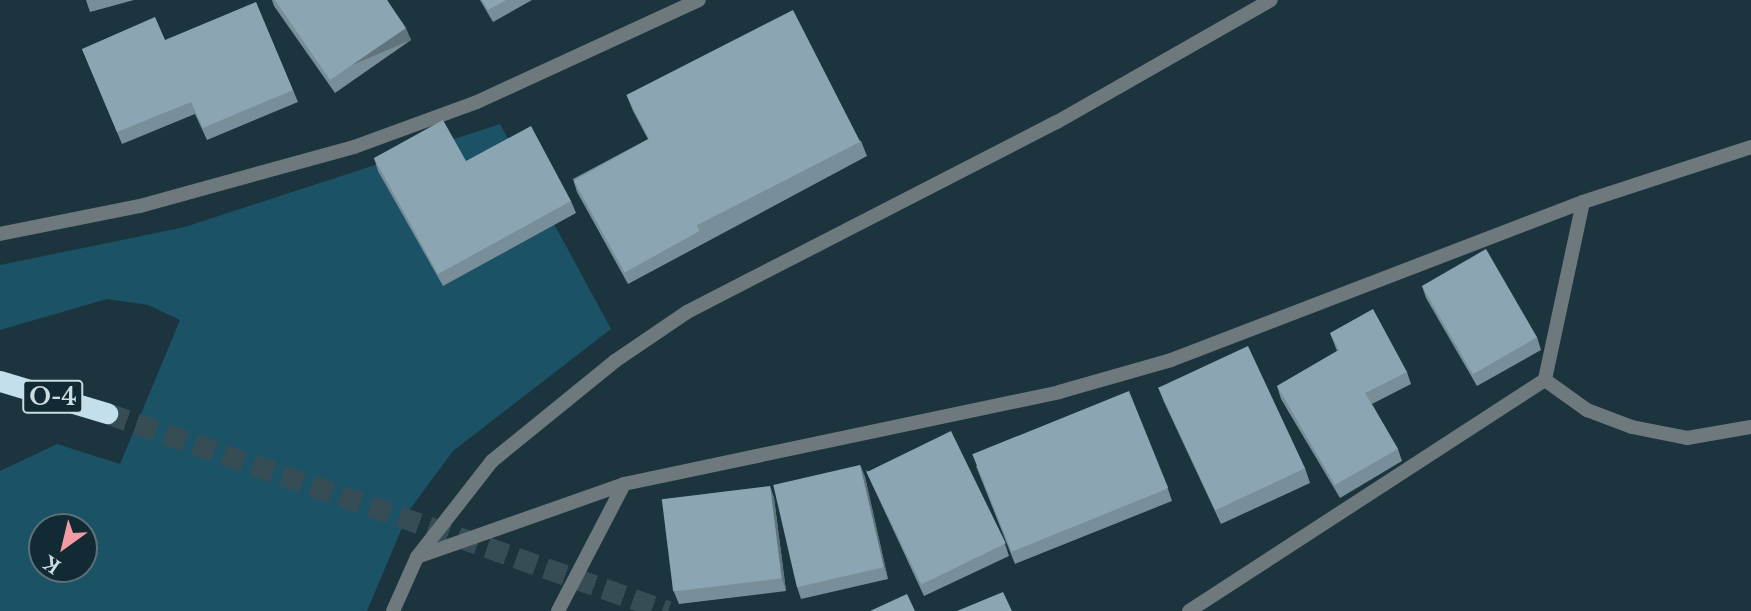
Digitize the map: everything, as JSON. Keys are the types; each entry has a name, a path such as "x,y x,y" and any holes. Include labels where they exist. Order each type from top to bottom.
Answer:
{"highway":[{"name":"O-4","path":"0,381 107,412"}],"street":[{"path":"0,234 140,206 354,147 477,102 699,0"},
{"path":"393,611 417,558 492,461 615,360 687,312 1057,122 1271,0"},
{"path":"417,558 624,484 1059,392 1171,360 1583,202 1751,148"},
{"path":"1189,611 1545,380 1583,202"},
{"path":"1545,380 1587,410 1632,427 1687,438 1751,427"},
{"path":"558,611 624,484"}],"shaded area":[{"path":"500,124 611,329 453,451 410,509 367,611 0,611 0,471 57,444 120,464 180,320 148,305 107,299 0,330 0,265 185,227"}],"building":[{"path":"275,0 387,0 406,28 330,80"},
{"path":"482,0 506,0 488,10"},
{"path":"256,2 293,90 203,128 191,102 117,132 82,49 155,17 165,40"},
{"path":"793,10 860,142 694,227 626,95"},
{"path":"443,120 466,161 531,126 571,201 438,274 374,158"},
{"path":"649,139 700,231 625,273 574,181"},
{"path":"1486,249 1537,337 1473,374 1422,286"},
{"path":"1373,309 1407,372 1365,393 1398,449 1335,485 1277,386 1339,350 1330,333"},
{"path":"1248,346 1305,468 1215,510 1158,388"},
{"path":"1129,391 1168,488 1012,552 972,454"},
{"path":"951,431 1006,543 921,585 867,472"},
{"path":"860,465 884,567 797,587 773,485"},
{"path":"770,486 781,578 673,592 662,499"},
{"path":"1003,592 1012,611 957,611"},
{"path":"907,594 915,611 870,611"}],"tunnel":[{"path":"107,413 668,611"}]}
